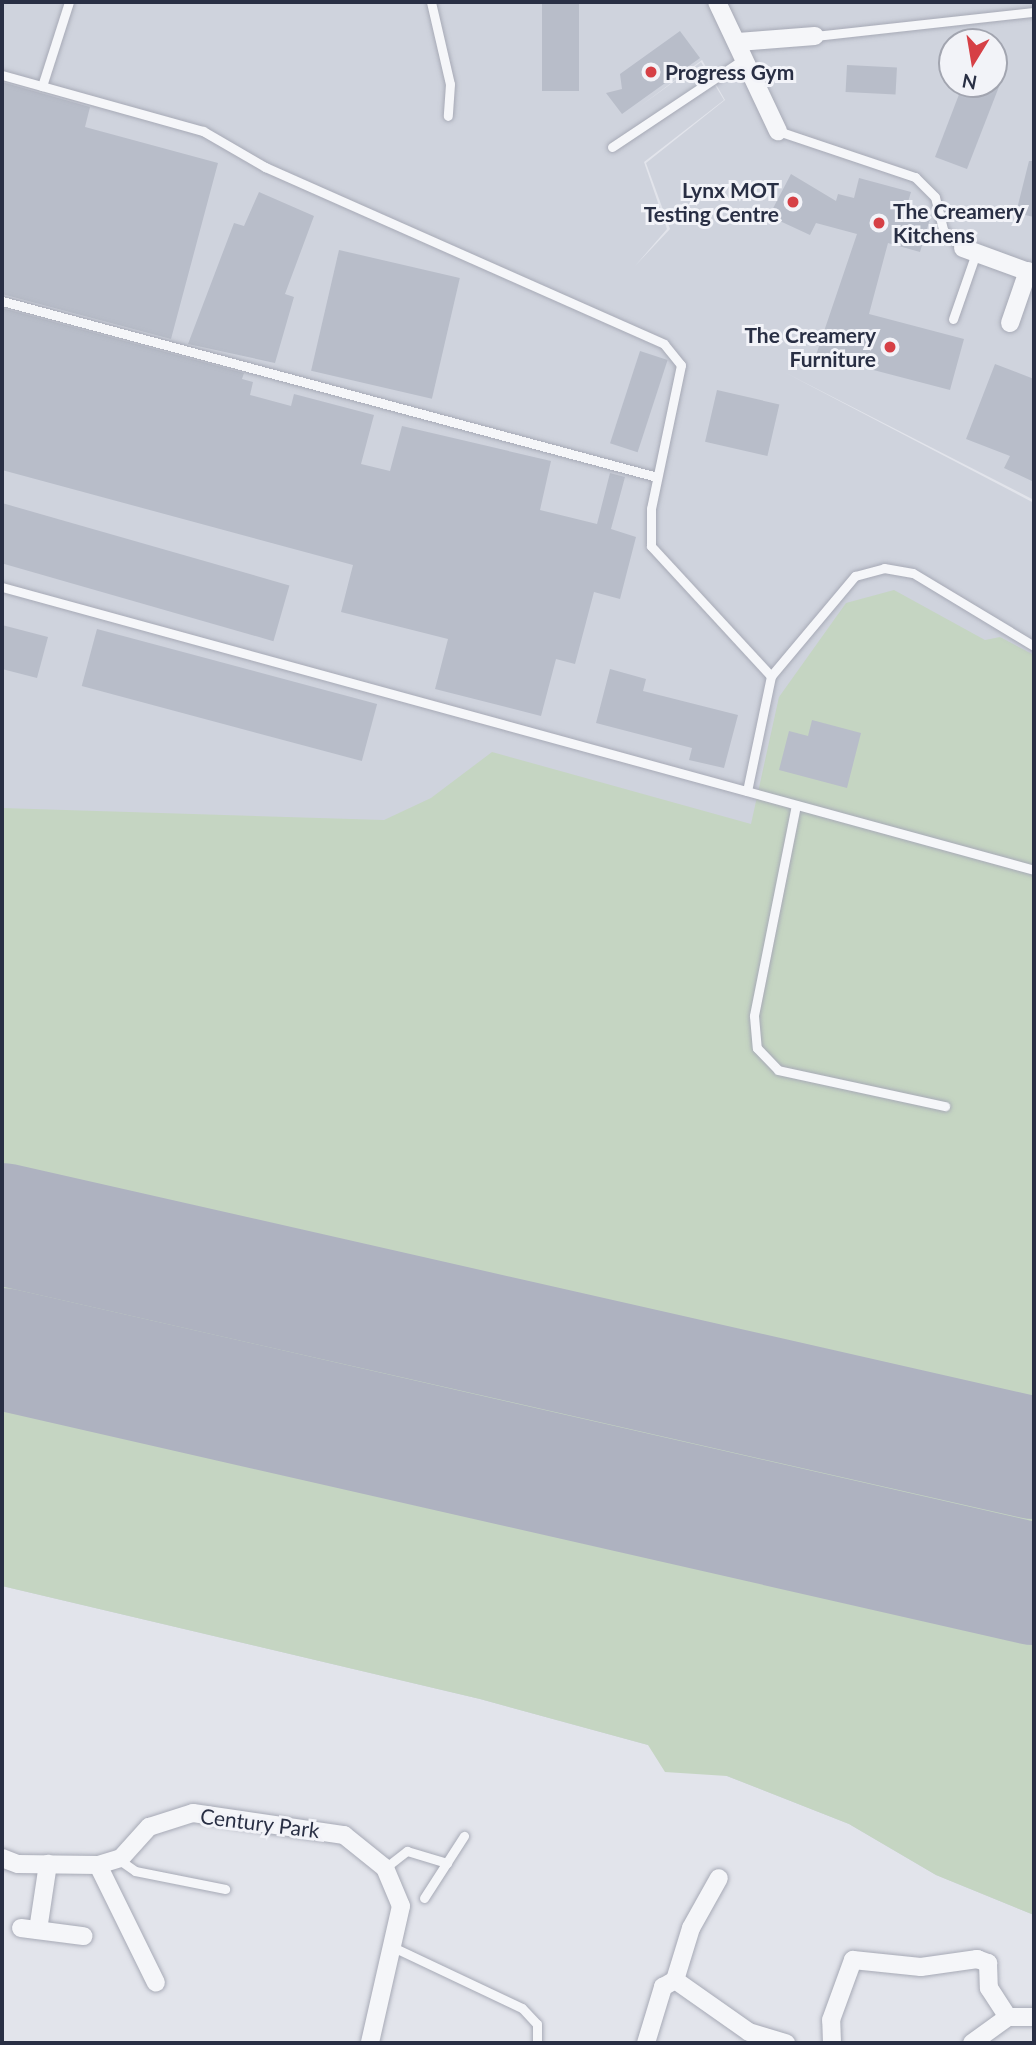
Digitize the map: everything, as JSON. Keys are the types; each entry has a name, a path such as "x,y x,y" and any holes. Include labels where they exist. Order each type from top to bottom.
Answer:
{"street":[{"path":"717,2 778,131"},
{"path":"742,50 814,36"},
{"path":"970,251 1031,272 1010,323"},
{"name":"Century Park","path":"2,1857 48,1864 98,1865 118,1859 149,1827 193,1813 344,1835 384,1868"},
{"path":"48,1864 29,1929 83,1936"},
{"path":"98,1865 156,1983"},
{"path":"370,2043 396,1948 401,1906 384,1868"},
{"path":"646,2043 663,1987 676,1980 691,1928 719,1878"},
{"path":"832,2043 831,2020 853,1960 920,1967 977,1959 988,1963 989,1988 1008,2017"},
{"path":"676,1980 748,2032 786,2043"},
{"path":"972,2043 1008,2017 1034,2017"}],"lane":[{"path":"43,86 69,2"},
{"path":"431,2 450,84 448,116"},
{"path":"814,36 1034,12"},
{"path":"612,147 742,50"},
{"path":"2,75 203,131 265,167 664,344 681,365 657,477 650,546 771,676"},
{"path":"778,131 915,177 935,197 943,230 970,251 953,319"},
{"path":"2,301 657,477"},
{"path":"747,791 771,676 855,576 884,568 943,588 1034,646"},
{"path":"2,587 1034,870"},
{"path":"796,805 754,1016 757,1048 778,1070 945,1106"},
{"path":"424,1898 464,1836"},
{"path":"384,1868 407,1851 447,1863"},
{"path":"118,1859 135,1871 225,1889"},
{"path":"396,1948 522,2008 537,2024 537,2043"}],"shaded area":[{"path":"2,2 1034,2 1034,500 784,372 1034,503 1034,1915 936,1875 849,1824 648,1745 480,1699 2,1586","holes":["702,60 725,100 646,163 670,229 635,266 667,229 644,162 724,100 701,62 639,107"]}],"green space":[{"path":"894,590 985,640 1000,637 1034,655 1034,1915 936,1875 849,1824 727,1776 665,1772 648,1745 480,1699 2,1586 2,808 384,820 431,798 492,752 751,824 779,697 846,603"}],"building":[{"path":"542,2 579,2 579,91 542,91"},
{"name":"Progress Gym","path":"680,31 700,58 622,114 606,93 622,89 620,74"},
{"path":"847,65 897,68 896,95 846,92"},
{"path":"2,82 90,107 85,127 218,163 171,339 2,294"},
{"path":"958,98 995,98 967,169 935,157"},
{"path":"1029,161 1034,161 1034,217 1016,213"},
{"path":"791,174 836,201 838,194 854,198 859,178 911,192 905,212 930,219 920,252 888,243 869,314 964,339 950,390 816,355 857,234 816,223 810,235 769,216"},
{"path":"259,192 314,216 285,294 294,297 275,363 188,344 234,223 244,226"},
{"path":"339,250 460,278 432,399 311,371"},
{"path":"2,308 244,373 242,379 253,382 250,395 291,406 294,394 374,415 361,464 390,471 402,426 551,461 540,510 597,524 610,473 625,477 611,529 636,537 620,599 594,592 575,664 556,659 541,716 435,689 448,639 341,612 353,565 2,470"},
{"path":"640,351 668,360 638,452 610,443"},
{"path":"995,364 1034,379 1034,482 1004,468 1010,456 966,439"},
{"path":"717,390 779,404 767,456 705,442"},
{"path":"2,503 289,585 273,641 2,563"},
{"path":"2,625 48,637 37,678 2,669"},
{"path":"97,629 377,704 362,761 82,686"},
{"path":"610,669 646,679 643,691 738,715 724,768 689,760 692,748 596,723"},
{"path":"812,720 861,733 847,788 779,770 789,731 808,736"}],"runway":[{"path":"2,1224 1034,1458"},
{"path":"2,1349 1034,1584"}],"place":[{"name":"Progress Gym","path":"651,72"},
{"name":"Lynx MOT Testing Centre","path":"793,202"},
{"name":"The Creamery Kitchens","path":"879,223"},
{"name":"The Creamery Furniture","path":"890,347"}]}
